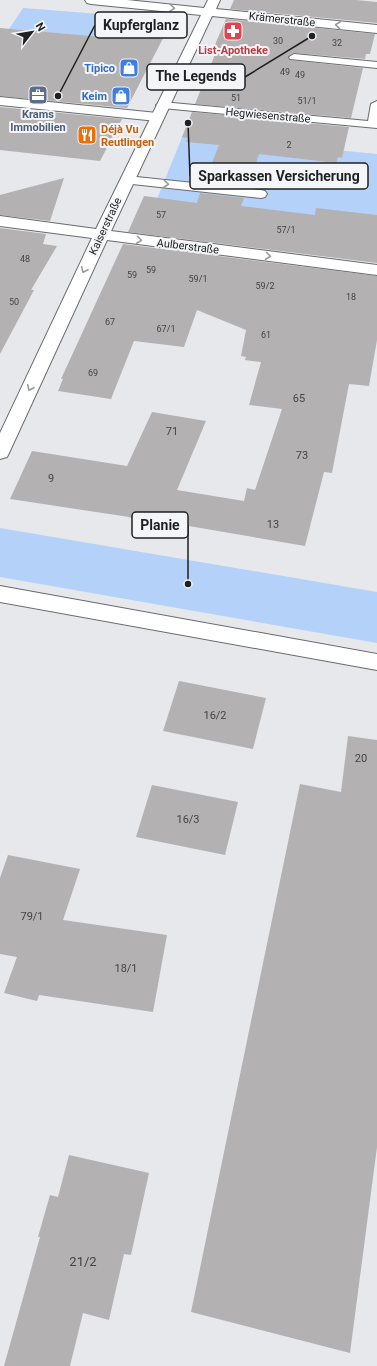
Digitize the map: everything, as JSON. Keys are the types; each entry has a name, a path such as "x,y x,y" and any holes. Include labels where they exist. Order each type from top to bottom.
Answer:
{"street":[{"name":"Krämerstraße","path":"91,0 211,6 377,28"},
{"name":"Kaiserstraße","path":"0,453 101,235 211,6"},
{"path":"0,101 160,111"},
{"name":"Aulberstraße","path":"0,221 377,270"},
{"path":"0,594 377,662"}],"lane":[{"path":"294,57 377,65"},
{"name":"Hegwiesenstraße","path":"160,111 375,124 377,104"},
{"path":"127,180 261,194"}],"shaded area":[{"path":"23,8 125,16 113,38 9,29"},
{"path":"183,135 377,154 377,257 144,231"},
{"path":"0,528 377,592 377,643 0,577"}],"building":[{"path":"234,0 356,0 377,2 377,23 230,9"},
{"path":"127,16 172,21 127,108 0,96 0,28 115,38"},
{"path":"226,19 375,34 370,54 366,54 365,59 294,53 288,57 290,60 363,68 351,118 195,104 218,47 214,47"},
{"path":"0,107 122,119 100,161 0,150"},
{"path":"192,112 349,127 342,158 338,157 336,163 259,154 248,187 204,183 219,145 186,142 188,138 182,137"},
{"path":"64,178 50,221 0,215 0,195"},
{"path":"200,193 244,198 241,206 315,215 316,208 377,215 377,263 128,232 144,196 197,203"},
{"path":"0,228 46,234 43,244 57,246 31,290 34,290 0,354"},
{"path":"123,244 377,276 377,340 369,386 349,384 332,473 324,472 305,546 183,525 182,527 161,524 154,527 148,522 129,517 10,499 32,451 127,466 152,412 206,421 177,490 244,501 247,488 255,490 282,409 249,405 261,362 245,360 246,357 241,356 246,330 197,310 184,347 134,341 111,399 58,391 63,379 61,379"},
{"path":"179,681 266,698 253,749 163,731"},
{"path":"348,736 377,740 377,1147 350,1353 191,1312 300,784 341,792"},
{"path":"152,785 238,802 225,855 136,837"},
{"path":"8,855 80,869 63,920 167,935 153,1012 39,995 37,1001 4,993 17,957 0,954 0,878"},
{"path":"69,1155 149,1173 131,1255 124,1254 109,1320 83,1313 70,1366 4,1366 40,1237 38,1237 50,1195 58,1197"}],"place":[{"name":"List-Apotheke","path":"233,31"},
{"name":"The Legends","path":"312,36"},
{"name":"Tipico","path":"129,68"},
{"name":"Krams Immobilien","path":"38,95"},
{"name":"Kupferglanz","path":"58,96"},
{"name":"Keim","path":"121,96"},
{"name":"Sparkassen Versicherung","path":"188,123"},
{"name":"Déjà Vu Reutlingen","path":"87,135"},
{"name":"Planie","path":"188,584"}]}
